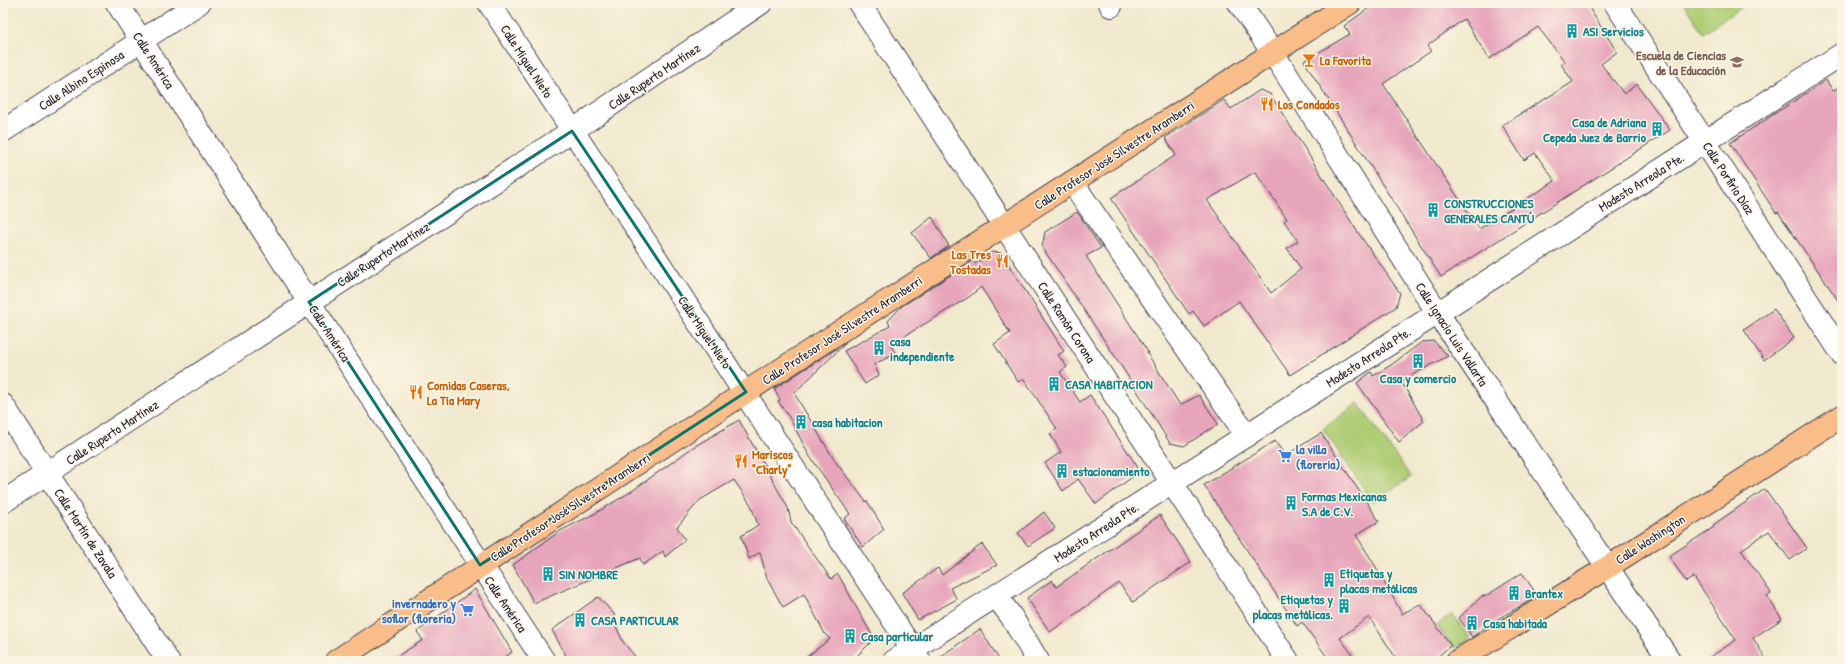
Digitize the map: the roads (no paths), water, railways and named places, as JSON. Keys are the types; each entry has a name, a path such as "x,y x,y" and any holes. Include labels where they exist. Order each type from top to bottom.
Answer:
{"main road":[{"name":"Calle Profesor José Silvestre Aramberri","path":"336,661 480,565 746,392 1350,3"},
{"name":"Calle Washington","path":"1457,661 1608,567 1842,416"}],"street":[{"name":"Calle América","path":"117,3 309,302 544,661"},
{"name":"Calle Albino Espinosa","path":"3,131 200,3"},
{"name":"Calle Miguel Nieto","path":"489,3 572,131 746,392 916,655"},
{"name":"Calle Ruperto Martínez","path":"3,502 572,131 761,3"},
{"name":"Calle Ramón Corona","path":"859,3 1288,661"},
{"name":"Calle Ignacio Luis Vallarta","path":"1239,3 1273,53 1437,312 1670,661"},
{"name":"Calle Porfirio Díaz","path":"1615,3 1842,354"},
{"name":"Modesto Arreola Pte.","path":"894,661 916,655 996,596 1247,436 1437,312 1842,54"},
{"path":"1072,182 1247,436"},
{"name":"Calle Martín de Zavala","path":"3,405 168,661"},
{"path":"996,596 1011,616 1038,661"}],"place":[{"name":"ASI Servicios","path":"1572,31"},
{"name":"La Favorita","path":"1309,60"},
{"name":"Escuela de Ciencias de la Educación","path":"1737,62"},
{"name":"Los Condados","path":"1267,104"},
{"name":"Casa de Adriana Cepeda Juez de Barrio","path":"1657,129"},
{"name":"CONSTRUCCIONES GENERALES CANTÚ","path":"1433,210"},
{"name":"Las Tres Tostadas","path":"1002,261"},
{"name":"casa independiente","path":"879,348"},
{"name":"Casa y comercio","path":"1418,361"},
{"name":"CASA HABITACION","path":"1054,384"},
{"name":"Comidas Caseras, La Tía Mary","path":"416,392"},
{"name":"casa habitacion","path":"801,422"},
{"name":"la villa (floreria)","path":"1285,456"},
{"name":"Mariscos \"Charly\"","path":"741,461"},
{"name":"estacionamiento","path":"1062,471"},
{"name":"Formas Mexicanas S.A de C.V.","path":"1291,503"},
{"name":"SIN NOMBRE","path":"548,574"},
{"name":"Etiquetas y placas metálicas","path":"1329,580"},
{"name":"Brantex","path":"1514,593"},
{"name":"Etiquetas y placas metálicas.","path":"1344,606"},
{"name":"invernadero y soflor (floreria)","path":"467,610"},
{"name":"CASA PARTICULAR","path":"580,620"},
{"name":"Casa habitada","path":"1472,623"},
{"name":"Casa particular","path":"850,636"}]}
